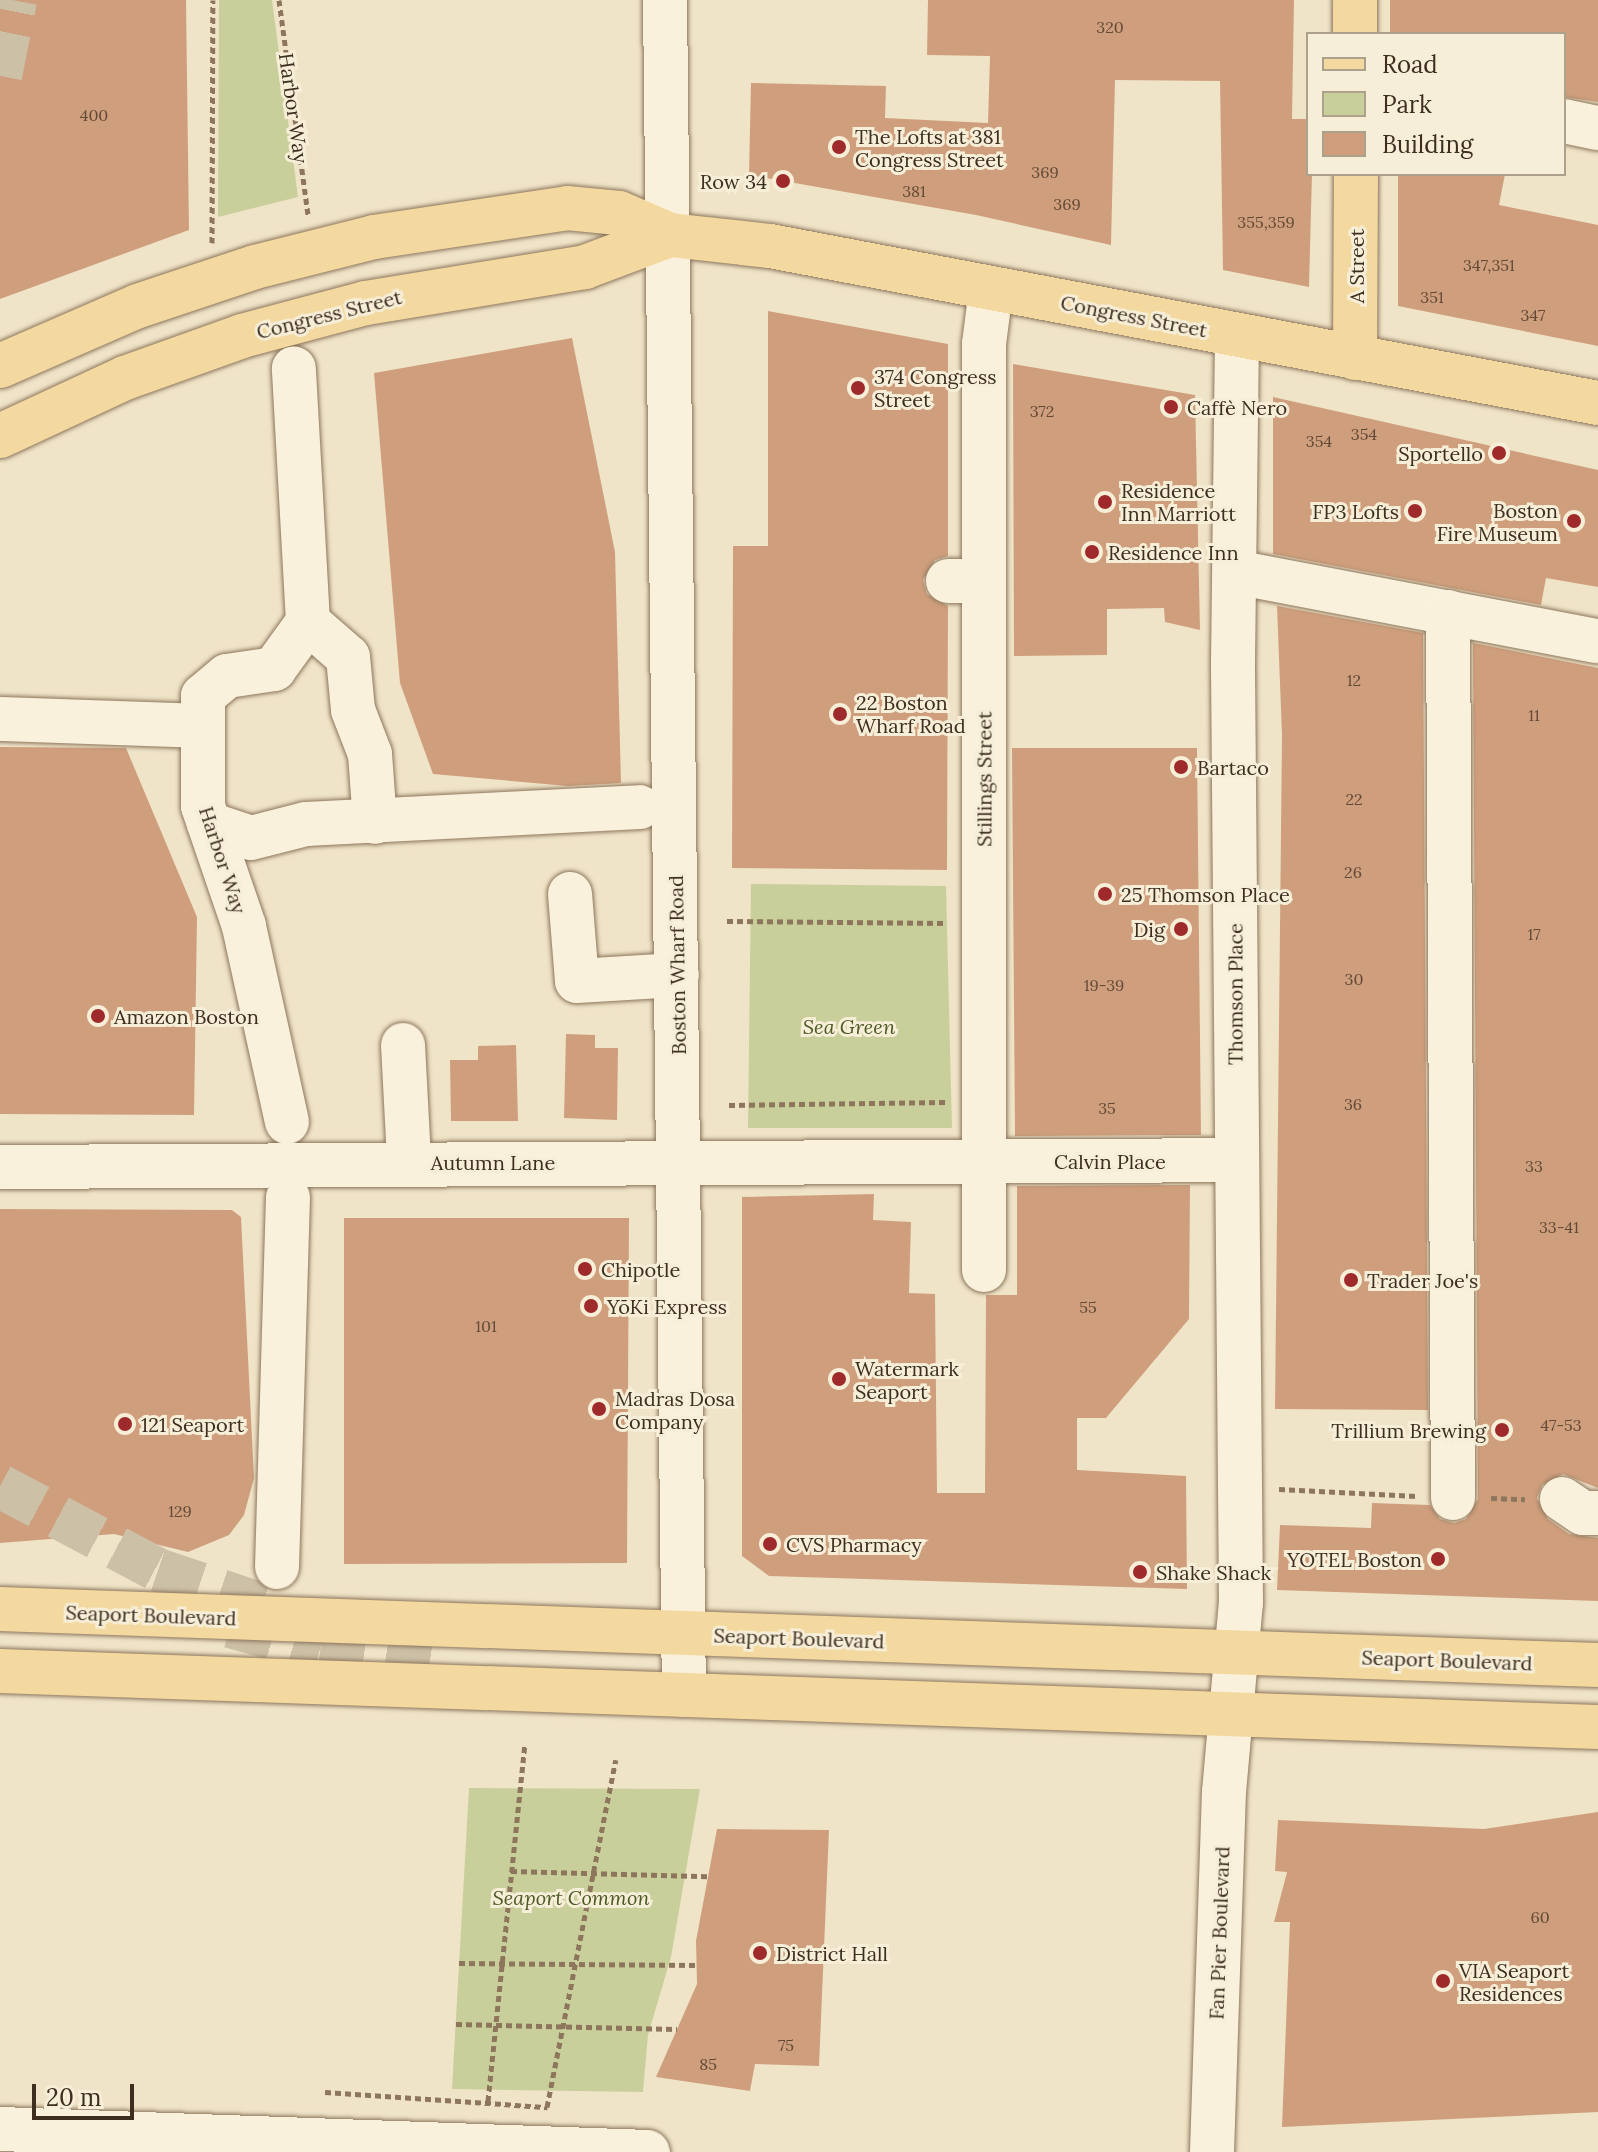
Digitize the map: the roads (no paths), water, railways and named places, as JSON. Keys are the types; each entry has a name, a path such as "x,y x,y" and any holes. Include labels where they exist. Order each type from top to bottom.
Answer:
{"main road":[{"path":"1355,0 1355,32"},
{"name":"A Street","path":"1355,358 1356,176"},
{"name":"Congress Street","path":"0,366 196,286 374,237 567,208 619,213 670,235 734,239 1598,403"},
{"name":"Congress Street","path":"0,436 125,378 242,336 419,292 585,267 670,235"},
{"name":"Seaport Boulevard","path":"0,1609 1598,1665"},
{"path":"0,1671 1598,1727"}],"street":[{"name":"Boston Wharf Road","path":"665,0 684,1695"},
{"path":"1566,121 1598,128"},
{"name":"Stillings Street","path":"984,1270 986,1162 966,606 984,344 991,289"},
{"name":"Thomson Place","path":"1237,335 1235,1160 1238,1653"},
{"path":"294,368 308,622 348,657 353,710 370,754 375,822"},
{"path":"1235,572 1598,641"},
{"path":"1448,612 1453,1498"},
{"name":"Harbor Way","path":"287,1122 244,926 203,806 203,696 227,676 274,669 308,622"},
{"path":"0,719 203,726"},
{"path":"209,824 251,838 306,824 640,807"},
{"path":"570,894 577,981 677,975"},
{"path":"403,1045 409,1161"},
{"name":"Calvin Place","path":"986,1162 1235,1160"},
{"name":"Autumn Lane","path":"0,1167 409,1161 986,1162"},
{"path":"277,1567 288,1197"},
{"name":"Fan Pier Boulevard","path":"1212,2152 1231,1714 1238,1653"},
{"path":"0,2129 305,2145 648,2152"}],"tunnel":[{"path":"0,76 15,0"},
{"path":"0,1486 158,1570 283,1612"},
{"path":"230,1626 320,1651 440,1670"}],"place":[{"name":"The Lofts at 381 Congress Street","path":"839,147"},
{"name":"Row 34","path":"783,181"},
{"name":"374 Congress Street","path":"858,388"},
{"name":"Caffè Nero","path":"1171,407"},
{"name":"Sportello","path":"1499,453"},
{"name":"Residence Inn Marriott","path":"1105,502"},
{"name":"FP3 Lofts","path":"1415,511"},
{"name":"Boston Fire Museum","path":"1574,521"},
{"name":"Residence Inn","path":"1092,552"},
{"name":"22 Boston Wharf Road","path":"840,714"},
{"name":"Bartaco","path":"1181,767"},
{"name":"25 Thomson Place","path":"1105,894"},
{"name":"Dig","path":"1181,929"},
{"name":"Amazon Boston","path":"98,1016"},
{"name":"Chipotle","path":"585,1269"},
{"name":"Trader Joe's","path":"1351,1280"},
{"name":"YōKi Express","path":"591,1306"},
{"name":"Watermark Seaport","path":"839,1379"},
{"name":"Madras Dosa Company","path":"599,1409"},
{"name":"121 Seaport","path":"125,1424"},
{"name":"Trillium Brewing","path":"1502,1430"},
{"name":"CVS Pharmacy","path":"770,1544"},
{"name":"YOTEL Boston","path":"1438,1559"},
{"name":"Shake Shack","path":"1140,1572"},
{"name":"District Hall","path":"760,1953"},
{"name":"VIA Seaport Residences","path":"1443,1981"}],"park label":[{"name":"Sea Green","path":"849,1026"},
{"name":"Seaport Common","path":"571,1897"}]}
